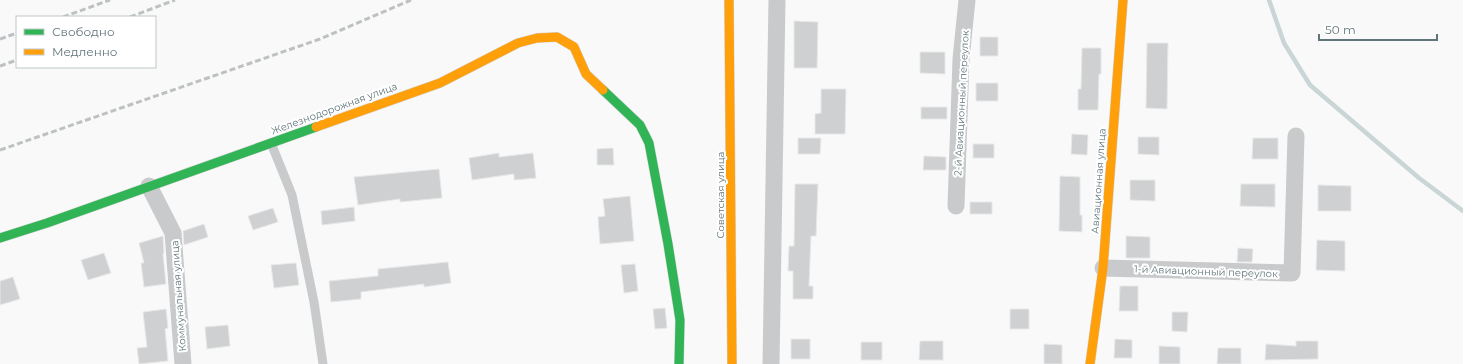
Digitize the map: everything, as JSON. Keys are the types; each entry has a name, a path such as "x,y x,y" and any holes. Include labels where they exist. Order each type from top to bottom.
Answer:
{"street":[{"name":"Советская улица","path":"729,0 732,364"},
{"path":"771,364 777,0"},
{"name":"2-й Авиационный переулок","path":"956,206 961,59 967,0"},
{"name":"Авиационная улица","path":"1090,364 1103,268 1123,0"},
{"name":"Железнодорожная улица","path":"0,238 47,223 440,83 518,43 536,38 557,37 574,47 586,74 640,125 649,143 668,244 680,320 679,364"},
{"name":"1-й Авиационный переулок","path":"1103,268 1292,274 1296,136"},
{"name":"Коммунальная улица","path":"149,186 173,233 183,364"}],"lane":[{"path":"271,142 292,195 314,302 323,364"}],"building":[{"path":"794,21 818,22 817,68 794,68"},
{"path":"980,37 998,37 998,56 980,56"},
{"path":"1147,43 1168,43 1167,109 1146,108"},
{"path":"1082,48 1101,48 1101,74 1099,74 1098,110 1078,110 1078,89 1081,89"},
{"path":"920,52 945,52 945,74 920,73"},
{"path":"976,83 998,83 998,101 976,101"},
{"path":"821,89 846,89 845,134 815,134 815,114 821,113"},
{"path":"921,107 947,107 947,119 921,119"},
{"path":"1072,134 1088,135 1087,155 1071,154"},
{"path":"1138,137 1159,137 1159,155 1138,154"},
{"path":"798,138 821,138 820,154 798,154"},
{"path":"1253,138 1278,138 1278,159 1252,159"},
{"path":"973,144 994,144 994,158 973,158"},
{"path":"613,148 614,165 597,165 597,149"},
{"path":"499,153 499,157 533,153 536,178 514,180 514,174 472,180 469,158"},
{"path":"924,156 946,157 946,170 923,170"},
{"path":"439,169 442,198 400,202 400,199 358,205 354,177"},
{"path":"1060,176 1080,177 1080,215 1082,215 1082,232 1059,231"},
{"path":"1130,180 1155,180 1155,201 1130,200"},
{"path":"795,184 818,184 816,236 811,236 809,286 813,286 813,299 793,299 793,271 788,271 789,246 794,246"},
{"path":"1241,184 1275,184 1275,207 1240,206"},
{"path":"1318,185 1351,186 1351,211 1318,211"},
{"path":"630,196 634,241 600,244 598,217 605,216 603,199"},
{"path":"970,202 992,202 992,214 970,214"},
{"path":"354,207 355,221 322,225 321,211"},
{"path":"273,208 278,222 253,230 248,216"},
{"path":"204,224 208,237 184,245 183,231"},
{"path":"163,236 166,284 144,287 141,263 144,263 139,243"},
{"path":"1126,236 1150,237 1150,258 1126,258"},
{"path":"1317,240 1345,241 1345,271 1316,270"},
{"path":"1238,248 1253,249 1252,262 1237,262"},
{"path":"104,253 111,273 88,280 81,260"},
{"path":"448,262 451,283 424,287 424,284 361,292 361,299 331,302 329,281 378,276 378,269"},
{"path":"296,263 299,285 274,288 271,265"},
{"path":"635,264 638,291 624,293 621,265"},
{"path":"13,277 20,299 0,305 0,281"},
{"path":"1120,286 1138,286 1138,311 1119,311"},
{"path":"665,308 667,328 655,329 653,309"},
{"path":"166,309 168,328 165,329 168,361 139,364 137,348 147,347 143,312"},
{"path":"1010,309 1029,309 1029,329 1010,329"},
{"path":"1172,312 1188,312 1187,332 1172,331"},
{"path":"228,325 230,346 207,349 205,327"},
{"path":"791,339 810,339 810,359 791,359"},
{"path":"1115,339 1132,340 1132,358 1114,358"},
{"path":"920,341 943,341 943,360 919,360"},
{"path":"1296,341 1318,341 1318,359 1265,360 1266,344 1296,346"},
{"path":"861,342 882,342 882,360 861,360"},
{"path":"1044,344 1062,345 1062,364 1044,364"},
{"path":"1159,346 1180,347 1180,364 1159,364"},
{"path":"1218,348 1241,348 1241,364 1217,364"}],"waterway":[{"path":"1269,0 1284,43 1310,85 1419,178 1463,211"}],"railway":[{"path":"66,16 110,0"},
{"path":"133,16 175,0"},
{"path":"0,150 320,39 411,0"},
{"path":"0,39 16,33"},
{"path":"0,66 16,60"}],"traffic: fast":[{"path":"603,90 640,125 649,143 668,244 680,320 679,364"},
{"path":"0,238 47,223 316,127"}],"traffic: slow":[{"path":"729,0 732,364"},
{"path":"1090,364 1103,268 1123,0"},
{"path":"316,127 440,83 518,43 537,38 557,37 574,47 586,74 603,90"}]}
